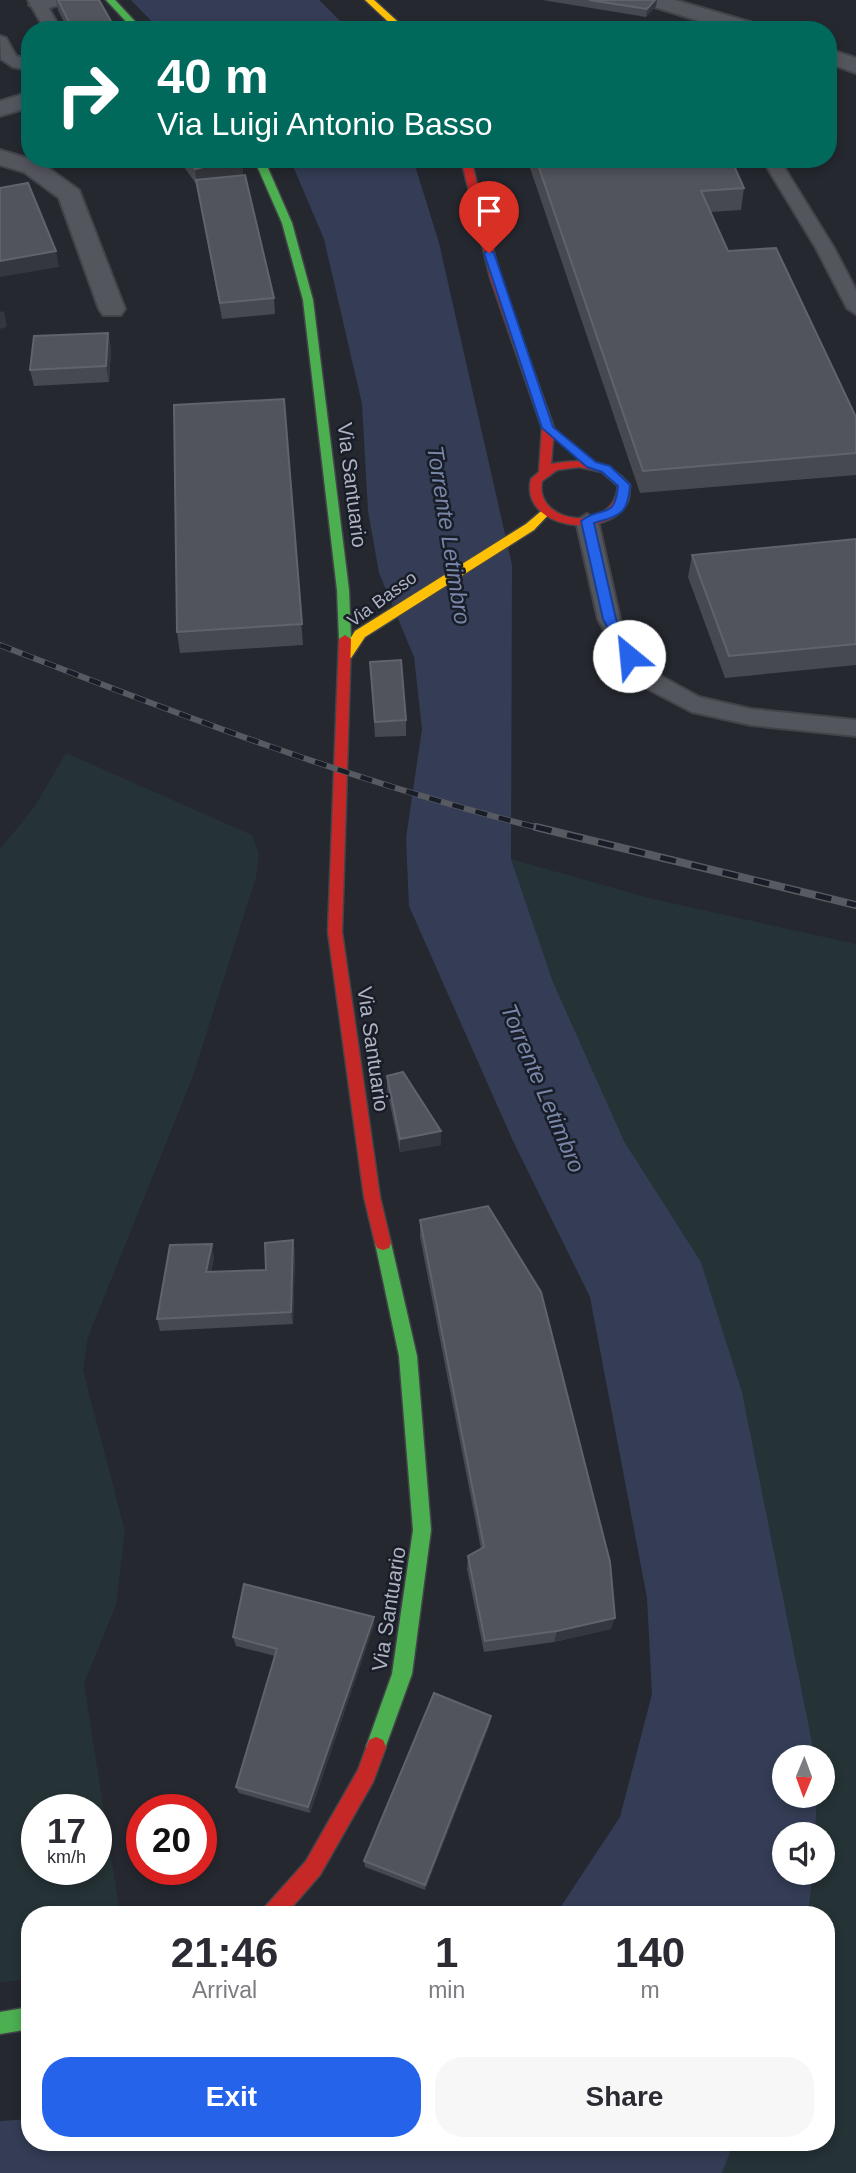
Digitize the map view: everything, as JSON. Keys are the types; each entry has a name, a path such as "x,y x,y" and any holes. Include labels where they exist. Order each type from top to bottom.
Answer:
{"main road":[{"path":"110,0 130,21"},
{"path":"369,0 392,21"},
{"name":"Via Santuario","path":"263,168 287,222 308,300 343,590 346,655 335,932 372,1197 408,1356 422,1530 402,1674 366,1775 313,1868 279,1906"},
{"path":"468,168 495,277 548,428 545,472"},
{"path":"548,428 592,465 617,476 624,485 626,495 615,512 587,521 558,517 545,511 534,495 537,479 545,472 566,464 592,465"},
{"name":"Via Basso","path":"346,655 360,634 517,534 545,511"},
{"path":"0,2023 21,2020"}],"street":[{"path":"652,0 722,21"},
{"path":"837,59 856,66"},
{"path":"0,109 21,102"},
{"path":"0,157 21,164"},
{"path":"33,168 70,195 111,309"}],"lane":[{"path":"43,2 50,21"},
{"path":"0,41 3,52 12,61 21,63"},
{"path":"776,168 825,248 856,308"},
{"path":"587,521 609,619 639,674 692,704 751,717 856,728"}],"shaded area":[{"path":"66,753 252,835 259,855 256,877 192,1079 88,1337 83,1370 125,1531 116,1605 84,1683 101,1794 21,1794 21,1885 112,1885 112,1863 119,1906 21,1906 21,1980 0,1983 0,849 35,806"},
{"path":"511,859 653,899 856,944 856,2173 722,2173 731,2151 835,2151 835,1906 809,1906 812,1885 835,1885 835,1822 816,1822 816,1808 835,1808 835,1745 813,1745 742,1392 701,1262 624,1141 553,982"}],"water":[{"path":"131,0 319,0 340,21 151,21"},
{"name":"Torrente Letimbro","path":"294,168 416,168 439,243 512,565 511,859 553,982 624,1141 701,1262 742,1392 813,1745 772,1745 772,1808 816,1808 816,1822 772,1822 772,1885 812,1885 809,1906 561,1906 620,1817 652,1694 647,1598 590,1297 513,1141 409,906 406,838 422,729 414,657 379,573 368,511 362,404 324,239"},
{"path":"21,2120 21,2151 731,2151 722,2173 0,2173 0,2121"}],"building":[{"path":"58,0 99,0 111,21 68,21"},
{"path":"589,0 655,0 647,9"},
{"path":"539,168 735,168 744,188 701,191 728,251 776,248 856,417 856,453 643,471"},
{"path":"245,175 274,298 220,303 196,180"},
{"path":"28,183 56,251 0,261 0,188"},
{"path":"108,333 106,366 30,370 34,336"},
{"path":"284,399 302,624 177,632 174,405"},
{"path":"856,539 856,644 729,656 692,555"},
{"path":"401,660 406,720 375,722 370,662"},
{"path":"403,1072 441,1131 400,1139 387,1076"},
{"path":"488,1206 541,1292 610,1562 615,1618 557,1631 485,1641 468,1556 484,1547 420,1220"},
{"path":"293,1240 291,1312 157,1319 170,1245 212,1244 206,1272 266,1270 265,1243"},
{"path":"244,1584 374,1617 308,1807 236,1787 277,1649 233,1637"},
{"path":"434,1693 491,1716 425,1885 364,1861"}],"railway":[{"path":"0,645 269,746 405,791 543,829"},
{"path":"536,827 856,905"}],"traffic: fast":[{"path":"110,0 130,21"},
{"path":"263,168 287,223 308,300 343,590 345,639"},
{"path":"376,1747 402,1674 422,1530 408,1356 383,1243"},
{"path":"0,2023 21,2020"}],"traffic: slow":[{"path":"369,0 393,21"},
{"path":"346,655 360,634 530,527 546,511"}],"traffic: jam":[{"path":"468,168 495,277 548,428 545,472"},
{"path":"579,463 606,469 624,485 622,501 615,511 591,521 577,521 550,514 540,506 535,495 537,479 554,467 579,463"},
{"path":"345,639 335,932 372,1197 383,1243"},
{"path":"279,1906 313,1868 366,1775 376,1747"}],"route":[{"path":"489,253 548,428 592,465 606,469 624,485 626,495 623,504 615,512 587,521 597,554 609,619 629,656"}]}
